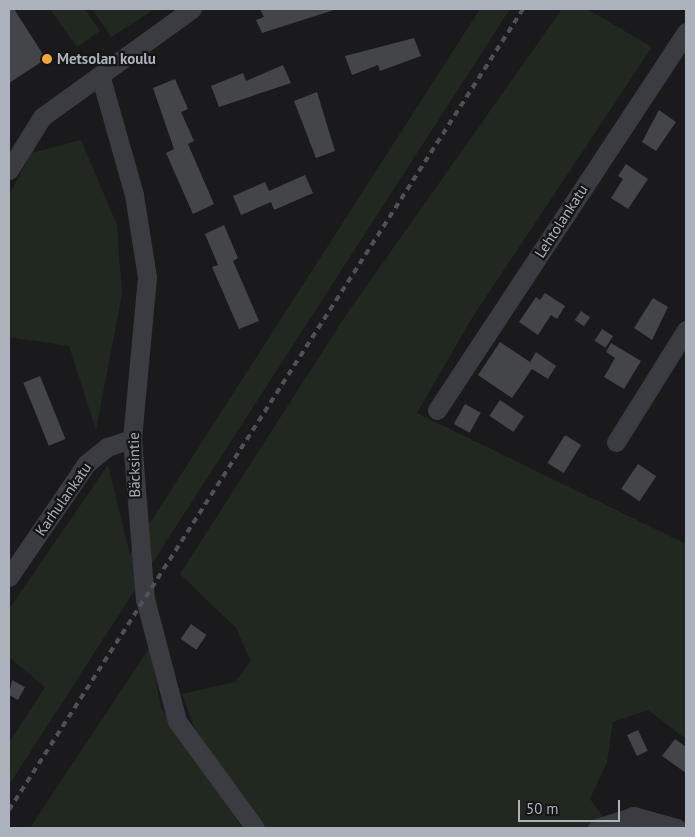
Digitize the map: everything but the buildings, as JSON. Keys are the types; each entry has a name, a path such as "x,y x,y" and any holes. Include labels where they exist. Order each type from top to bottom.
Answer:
{"street":[{"path":"9,170 42,118 101,78 192,9"},
{"name":"Lehtolankatu","path":"437,410 686,32"},
{"name":"Bäcksintie","path":"101,78 134,195 147,277 132,439 145,599 177,722 255,828"},
{"path":"616,442 686,330"},
{"name":"Karhulankatu","path":"9,576 90,460 107,448 132,439"},
{"path":"597,828 633,816 677,828"}],"shaded area":[{"path":"50,9 85,9 100,31 77,47"},
{"path":"92,9 155,9 111,37"},
{"path":"480,9 510,9 9,785 9,743 45,687 9,657 9,609 108,465 130,554"},
{"path":"562,9 587,9 652,47 472,318 417,413 686,544 686,739 648,710 613,722 607,762 590,799 604,818 587,828 265,828 197,735 182,694 235,682 251,661 236,628 180,574 346,315"},
{"path":"81,140 117,225 122,294 96,430 69,346 9,337 9,195 31,153"},
{"path":"150,647 161,708 242,828 30,828"}],"railway":[{"path":"9,810 523,9"}],"place":[{"name":"Metsolan koulu","path":"47,59"}]}
